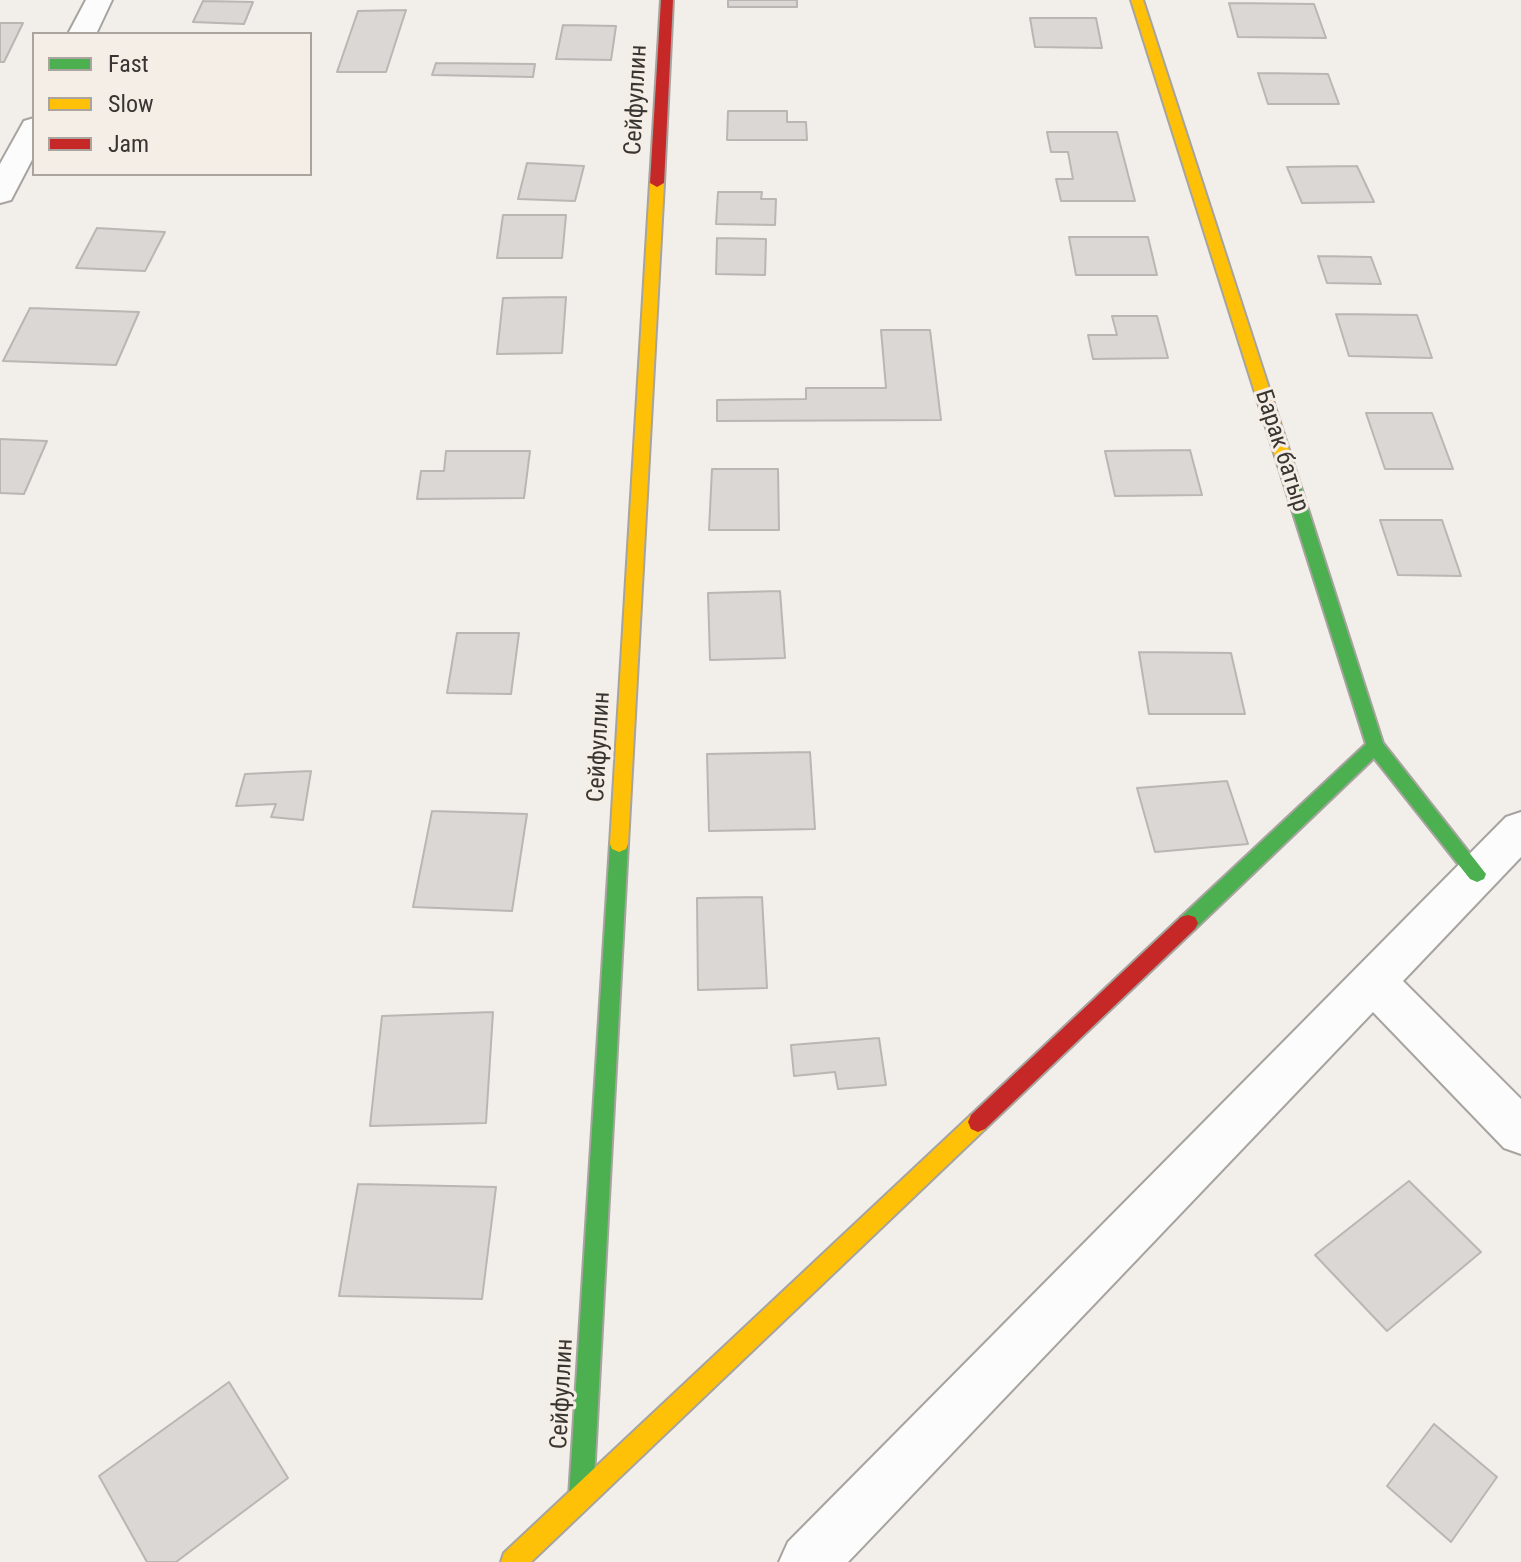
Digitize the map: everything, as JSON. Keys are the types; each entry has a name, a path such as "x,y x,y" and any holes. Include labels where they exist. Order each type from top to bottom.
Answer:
{"street":[{"path":"83,32 99,0"},
{"name":"Сейфуллин","path":"581,1497 667,0"},
{"name":"Барак батыр","path":"1137,0 1375,746 1477,874"},
{"path":"0,194 32,131"},
{"path":"513,1562 1375,746"},
{"path":"808,1562 1521,829"},
{"path":"1373,981 1521,1132"}],"building":[{"path":"728,0 797,0 797,7 728,7"},
{"path":"203,1 253,2 244,24 193,22"},
{"path":"1229,3 1314,4 1326,38 1238,37"},
{"path":"406,10 386,72 337,72 358,11"},
{"path":"1030,18 1096,18 1102,48 1035,47"},
{"path":"0,23 23,23 4,62 0,62"},
{"path":"563,25 616,26 611,60 556,59"},
{"path":"436,63 535,64 533,77 432,75"},
{"path":"1258,73 1328,74 1339,104 1268,104"},
{"path":"728,111 787,111 787,122 806,122 807,140 727,140"},
{"path":"1047,132 1117,132 1135,201 1061,201 1056,179 1073,179 1068,152 1051,152"},
{"path":"527,163 584,166 575,201 518,199"},
{"path":"1357,166 1374,202 1302,203 1287,167"},
{"path":"718,192 762,192 761,199 776,199 775,225 716,224"},
{"path":"503,215 566,215 562,258 497,258"},
{"path":"97,228 165,232 145,271 76,268"},
{"path":"1069,237 1148,237 1157,275 1076,275"},
{"path":"717,238 766,239 765,275 716,274"},
{"path":"1318,256 1371,257 1381,284 1327,283"},
{"path":"566,297 562,353 497,354 503,298"},
{"path":"30,308 139,312 116,365 3,361"},
{"path":"1336,314 1417,315 1432,358 1349,356"},
{"path":"1112,316 1157,316 1168,358 1093,359 1088,335 1117,335"},
{"path":"881,330 930,330 941,420 717,421 717,400 806,399 806,388 886,388"},
{"path":"1366,413 1432,413 1453,469 1385,469"},
{"path":"0,439 47,441 24,494 0,493"},
{"path":"1190,450 1202,495 1115,496 1105,451"},
{"path":"446,451 530,451 524,498 417,499 421,471 444,471"},
{"path":"712,469 778,469 779,530 709,530"},
{"path":"1380,520 1442,520 1461,576 1398,575"},
{"path":"780,591 785,658 710,660 708,593"},
{"path":"457,633 519,633 511,694 447,693"},
{"path":"1139,652 1231,653 1245,714 1149,714"},
{"path":"810,752 815,829 709,831 707,754"},
{"path":"311,771 303,820 271,817 276,804 236,806 245,774"},
{"path":"1227,781 1248,844 1155,852 1137,788"},
{"path":"432,811 527,814 512,911 413,907"},
{"path":"762,897 767,988 698,990 697,898"},
{"path":"493,1012 486,1123 370,1126 382,1016"},
{"path":"879,1038 886,1085 838,1089 835,1072 794,1076 791,1045"},
{"path":"1409,1181 1481,1252 1387,1331 1315,1255"},
{"path":"358,1184 496,1187 482,1299 339,1296"},
{"path":"229,1382 288,1478 176,1562 147,1562 99,1476"},
{"path":"1434,1424 1497,1477 1451,1542 1387,1486"}],"traffic: fast":[{"path":"1283,456 1375,746 1477,874"},
{"path":"1188,923 1375,746"},
{"path":"581,1497 619,844"}],"traffic: slow":[{"path":"1137,0 1283,456"},
{"path":"619,844 657,183"},
{"path":"513,1562 978,1122"}],"traffic: jam":[{"path":"657,183 667,0"},
{"path":"978,1122 1188,923"}]}
